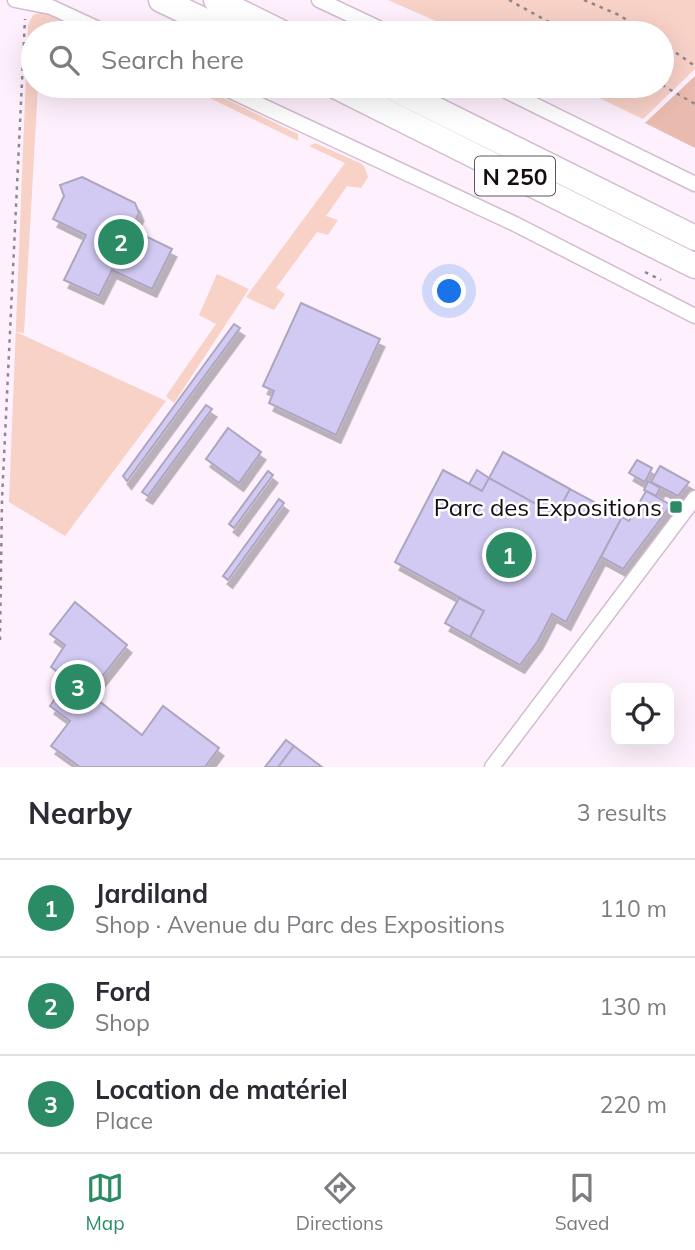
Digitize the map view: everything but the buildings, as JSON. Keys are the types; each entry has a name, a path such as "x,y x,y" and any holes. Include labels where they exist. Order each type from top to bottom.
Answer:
{"highway":[{"path":"161,0 206,21"},
{"path":"216,0 259,21"},
{"name":"N 250","path":"359,98 695,265"},
{"name":"N 250","path":"413,98 695,238"}],"street":[{"path":"319,0 364,21"},
{"path":"20,1 51,7 81,21"},
{"path":"246,98 515,224 695,316"},
{"path":"520,98 695,184"},
{"path":"492,767 695,498"}],"path":[{"path":"509,0 547,21"},
{"path":"584,0 628,21"},
{"path":"0,640 2,485 20,1"},
{"path":"674,51 695,66"},
{"path":"674,92 695,104"}],"shaded area":[{"path":"388,0 695,0 695,69 674,89 674,21 436,21"},
{"path":"42,12 61,21 30,21 33,15"},
{"path":"695,76 695,148 645,123"},
{"path":"25,98 37,98 24,333 16,332 166,401 65,536 9,502"},
{"path":"210,98 224,98 298,134 298,141"},
{"path":"599,98 665,98 643,119"},
{"path":"315,143 360,163 368,177 361,188 347,186 326,216 338,220 328,235 317,232 276,288 285,294 274,310 246,297 345,163 309,146"},
{"path":"217,274 249,289 174,403 166,396 216,324 199,315"}],"place":[{"name":"Ford","path":"121,242"},
{"name":"Parc des Expositions","path":"676,507"},
{"name":"Jardiland","path":"509,555"},
{"name":"Location de matériel","path":"78,687"}]}
